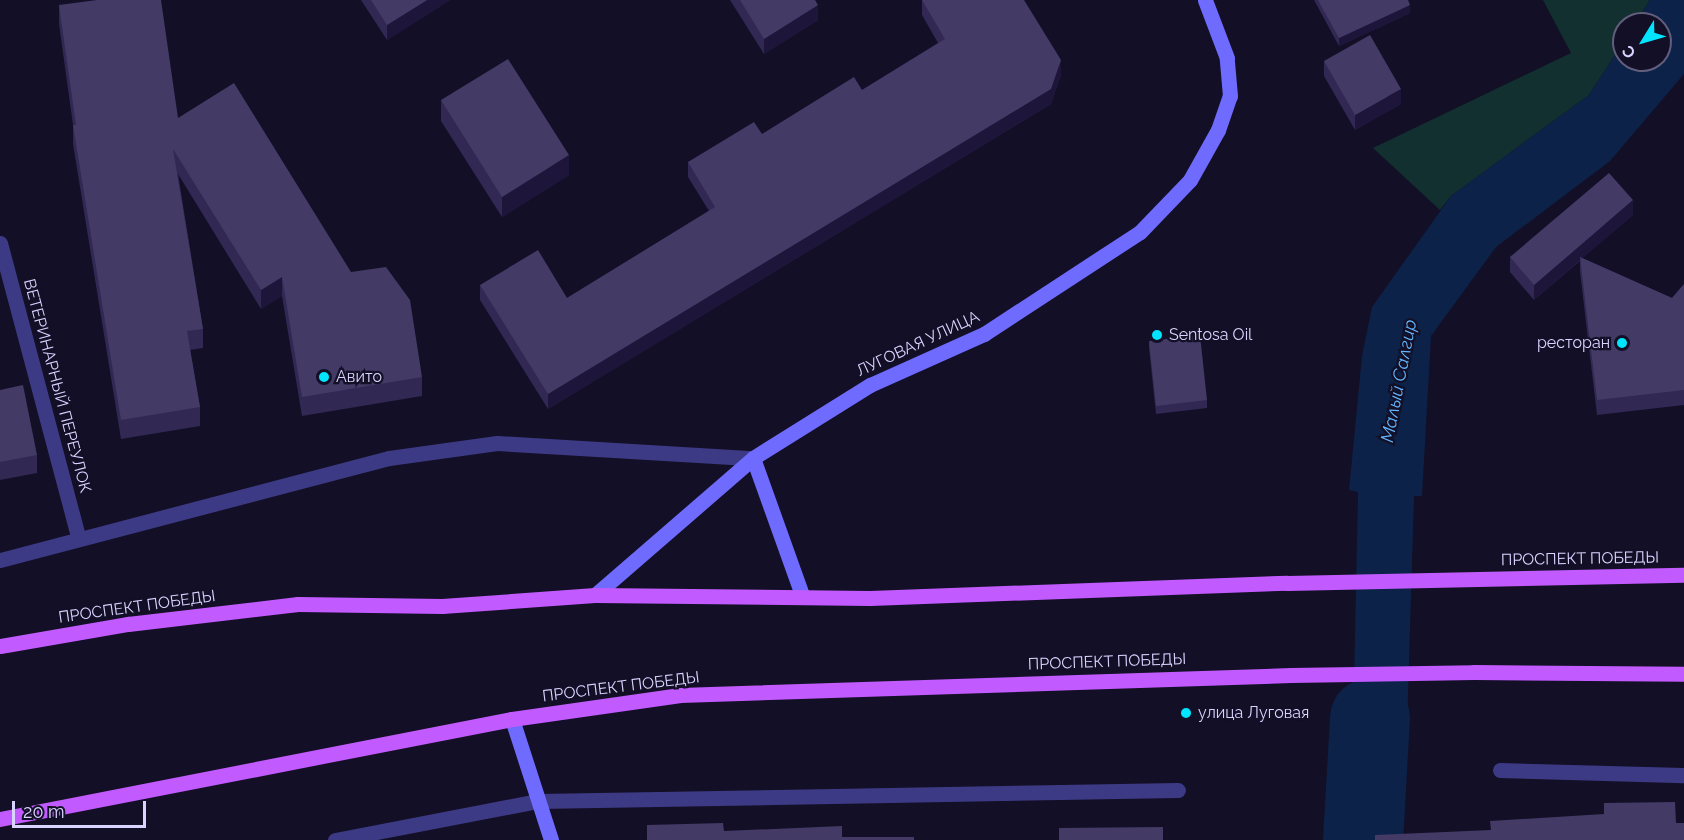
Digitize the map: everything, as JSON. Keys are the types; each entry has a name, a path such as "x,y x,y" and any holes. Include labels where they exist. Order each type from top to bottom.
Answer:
{"main road":[{"name":"ЛУГОВАЯ УЛИЦА","path":"595,595 753,458 870,385 984,334 1140,232 1190,180 1218,130 1230,96 1227,58 1206,0"},
{"path":"753,458 802,595"},
{"name":"ПРОСПЕКТ ПОБЕДЫ","path":"0,646 128,624 298,604 442,606 595,595 802,595 870,598 1287,583 1684,575"},
{"name":"ПРОСПЕКТ ПОБЕДЫ","path":"0,819 512,719 680,694 1291,675 1474,672 1684,675"},
{"path":"512,719 550,840"}],"street":[{"name":"ВЕТЕРИНАРНЫЙ ПЕРЕУЛОК","path":"0,243 79,539"},
{"path":"0,560 388,459 497,442 753,458"},
{"path":"1500,770 1684,775"},
{"path":"335,840 538,801 1179,790"}],"green space":[{"path":"1543,0 1650,0 1642,12 1612,12 1612,60 1589,95 1451,196 1440,210 1373,148 1571,53"}],"water":[{"path":"1650,0 1684,0 1684,74 1610,161 1496,247 1431,336 1422,496 1414,496 1404,828 1351,828 1358,492 1349,490 1362,356 1372,307 1451,196 1589,95 1612,60 1612,72 1672,72 1672,12 1642,12"}],"building":[{"path":"97,0 161,0 178,118 234,83 351,272 386,267 410,300 422,377 302,397 282,277 261,290 173,149 203,329 187,331 200,407 121,420 73,125 76,125 59,5"},
{"path":"371,0 427,0 387,25"},
{"path":"740,0 815,0 818,5 764,39"},
{"path":"922,0 1024,0 1061,60 1051,89 548,394 480,285 538,250 567,298 715,207 688,162 754,122 762,134 854,77 862,90 945,39"},
{"path":"1318,0 1408,0 1410,5 1339,38"},
{"path":"1370,35 1401,89 1355,115 1324,61"},
{"path":"508,59 569,155 502,197 441,100"},
{"path":"1609,173 1633,200 1534,285 1510,257"},
{"name":"ресторан","path":"1580,257 1672,298 1684,284 1684,390 1597,400"},
{"path":"1200,335 1207,400 1156,406 1149,341"},
{"path":"23,385 37,455 0,462 0,390"},
{"path":"1675,802 1676,823 1684,823 1684,840 1375,840 1375,835 1491,830 1490,821 1604,814 1604,803"},
{"path":"723,823 724,831 842,826 842,837 914,837 914,840 647,840 647,825"},
{"path":"1163,827 1163,840 1059,840 1059,828"}],"waterway":[{"name":"Малый Салгир","path":"1363,840 1370,718"}],"place":[{"name":"Sentosa Oil","path":"1157,335"},
{"name":"ресторан","path":"1622,343"},
{"name":"Авито","path":"324,377"},
{"name":"улица Луговая","path":"1186,713"}]}
